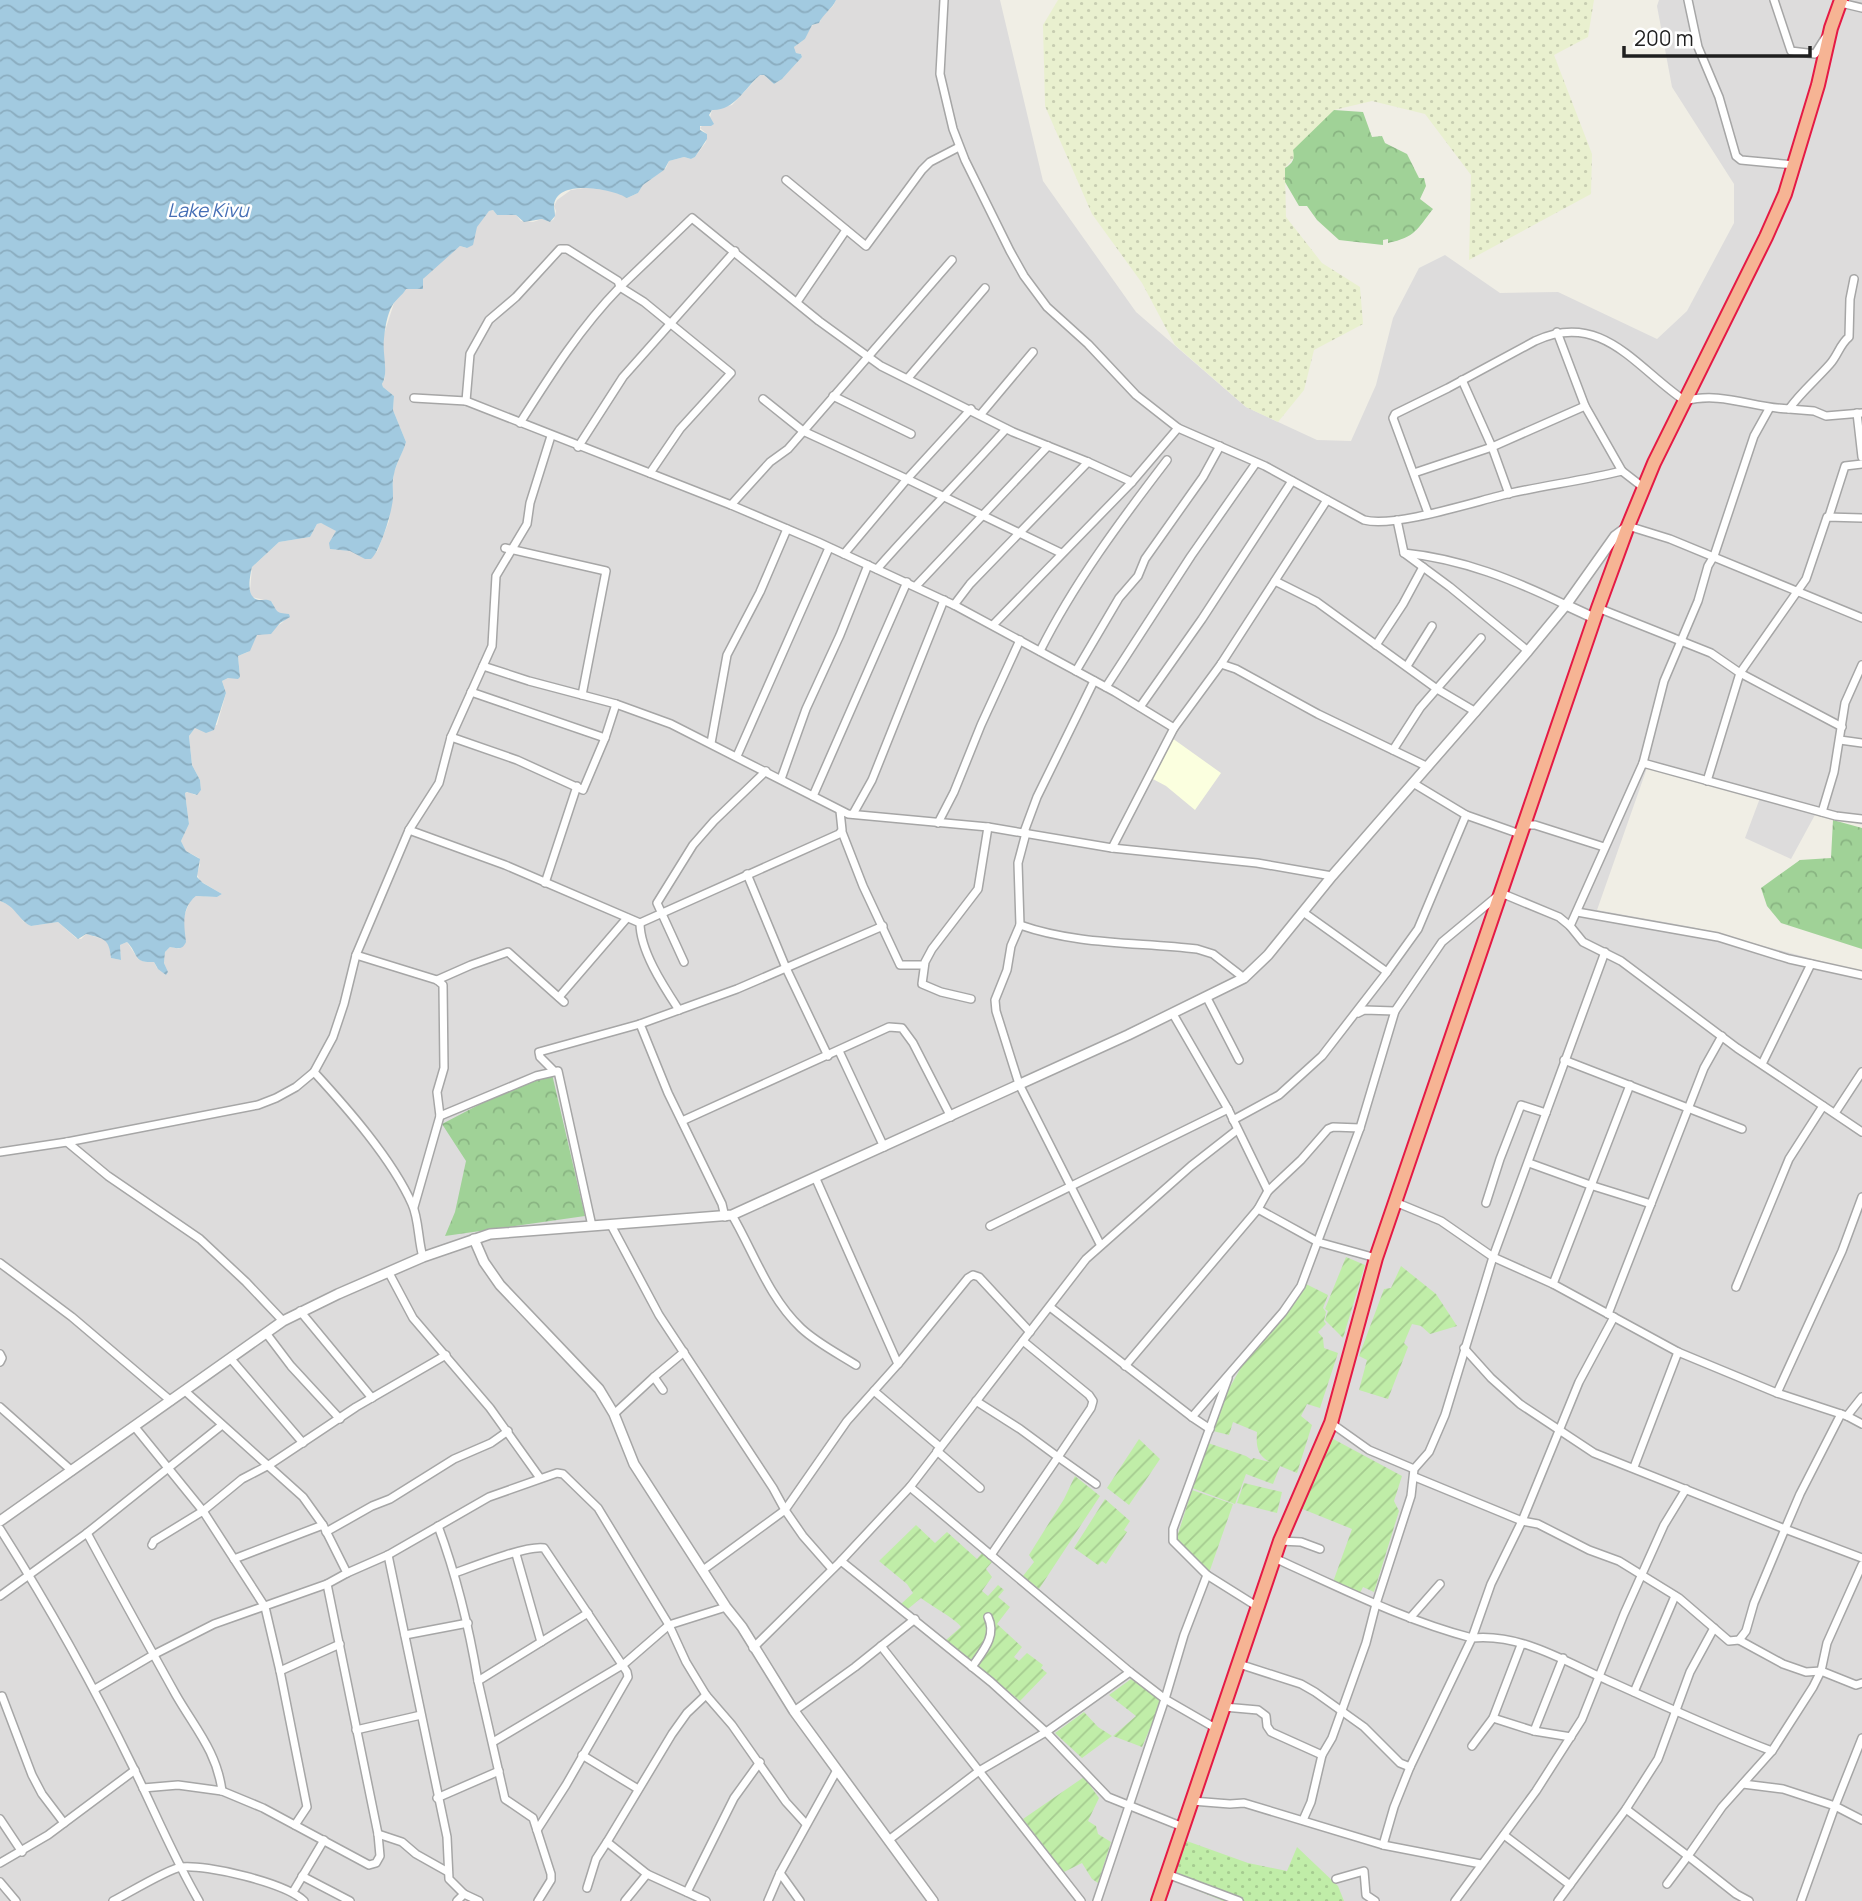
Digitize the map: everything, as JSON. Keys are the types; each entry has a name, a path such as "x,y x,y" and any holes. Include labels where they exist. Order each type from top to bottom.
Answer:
{"highway":[{"path":"1158,1901 1280,1541 1331,1423 1376,1258 1596,613 1644,488 1766,237 1795,165 1831,28 1841,2"}],"street":[{"path":"944,0 940,74 960,147 1019,268 1047,307 1088,344 1136,395 1178,428 1256,463 1364,520 1374,522 1397,520 1622,471"},
{"path":"1688,0 1698,47 1719,97 1736,156 1741,160 1795,165"},
{"path":"1774,0 1791,51 1815,54 1831,28"},
{"path":"1841,2 1862,8"},
{"path":"786,180 863,245 869,244 922,170 930,162 960,147"},
{"path":"520,423 592,316 692,218 881,366 981,414 1006,429 1132,482"},
{"path":"797,302 846,230"},
{"path":"466,401 470,354 489,320 516,297 560,249 567,249 618,281 620,287 671,323 731,373 680,429 650,473"},
{"path":"578,447 617,384 735,251"},
{"path":"731,505 770,462 788,449 952,260"},
{"path":"1789,410 1801,392 1831,363 1849,337 1850,299 1854,279"},
{"path":"908,378 985,288"},
{"path":"1557,332 1586,406 1622,471 1644,488"},
{"path":"1428,513 1393,416 1557,332 1603,338 1638,362 1663,386 1685,401 1711,396 1769,408 1814,411 1826,416 1859,413 1862,457"},
{"path":"981,414 1033,352"},
{"path":"1462,380 1510,494"},
{"path":"832,396 911,434"},
{"path":"414,398 466,401 787,529 954,605 1174,727"},
{"path":"763,399 803,432 1022,532 1061,553"},
{"path":"1414,472 1492,447 1586,406"},
{"path":"1570,926 1643,763 1664,681 1698,601 1754,436 1769,408"},
{"path":"844,554 971,409"},
{"path":"993,625 1132,482 1178,428"},
{"path":"877,569 910,530 1006,429"},
{"path":"0,1152 67,1142 258,1105 296,1087 314,1072 339,1021 356,954 409,830 439,783 451,737 483,666 494,635 496,576 508,548 527,524 530,503 551,436"},
{"path":"916,586 1048,446"},
{"path":"1076,671 1119,598 1138,576 1145,559 1203,477 1220,446"},
{"path":"1040,651 1082,579 1123,517 1167,460"},
{"path":"954,605 1088,462"},
{"path":"1106,687 1191,556 1256,463"},
{"path":"1707,781 1740,673 1808,575 1845,466 1862,464"},
{"path":"1140,707 1292,481"},
{"path":"1112,848 1174,727 1221,664 1327,500"},
{"path":"1829,516 1862,519"},
{"path":"1397,520 1404,553 1528,651"},
{"path":"0,1521 282,1321 423,1257 490,1234 729,1216 951,1117 1207,998 1244,978 1268,955 1332,876 1528,651 1566,605 1615,536 1628,526 1714,556 1862,618"},
{"path":"711,743 727,655 760,592 787,529"},
{"path":"508,548 606,570 582,695"},
{"path":"737,756 830,548"},
{"path":"1404,553 1475,566 1566,605 1681,640 1711,653 1740,673 1842,727"},
{"path":"781,779 806,709 868,565"},
{"path":"1376,645 1423,567"},
{"path":"1275,581 1317,602 1437,689 1476,712"},
{"path":"813,796 908,582"},
{"path":"853,814 872,780 944,600"},
{"path":"1407,666 1432,626"},
{"path":"1393,750 1420,708 1481,638"},
{"path":"938,822 954,792 1020,640"},
{"path":"1221,664 1236,669 1318,714 1428,767"},
{"path":"1822,812 1834,772 1845,703 1862,665"},
{"path":"483,666 616,704 671,724 840,811 988,827 1112,848 1257,863 1332,876"},
{"path":"1094,681 1037,797 1025,832 1018,863 1020,925 1011,946 1007,970 995,1006 1019,1084 1100,1244"},
{"path":"471,692 605,738"},
{"path":"451,737 517,760 583,790 616,704"},
{"path":"1840,740 1862,743"},
{"path":"1643,763 1836,816 1862,819"},
{"path":"684,962 657,903 693,845 765,771"},
{"path":"1413,783 1466,815 1522,830 1535,825 1604,847"},
{"path":"545,883 577,786"},
{"path":"840,811 842,832 863,886 900,965 925,965"},
{"path":"1233,1120 1279,1095 1322,1056 1357,1013 1418,929 1466,815"},
{"path":"971,999 922,984 925,965 938,941 978,889 988,827"},
{"path":"409,830 458,847 640,923 842,832"},
{"path":"747,874 786,968 828,1056"},
{"path":"1192,1417 1283,1312 1301,1286 1360,1128 1395,1011 1442,942 1501,893 1559,917 1583,942 1622,961 1722,1036 1862,1132"},
{"path":"1303,912 1387,972"},
{"path":"1577,912 1718,937 1811,964 1862,975"},
{"path":"437,980 508,952 561,999 627,918"},
{"path":"640,923 640,930 654,967 678,1010"},
{"path":"1020,925 1043,933 1092,941 1197,949 1213,954 1244,978"},
{"path":"592,1226 559,1073 540,1057 539,1052 640,1024 786,968 883,926"},
{"path":"1303,1820 1311,1802 1322,1755 1332,1739 1343,1711 1366,1643 1376,1604 1397,1545 1414,1473 1429,1452 1444,1415 1493,1257 1605,952"},
{"path":"356,954 437,980 443,985 444,1068 437,1092 439,1116 414,1207"},
{"path":"1762,1064 1811,964"},
{"path":"1207,998 1238,1060"},
{"path":"1357,1013 1364,1010 1395,1011"},
{"path":"1173,1014 1228,1109 1268,1191"},
{"path":"640,1024 722,1204 775,1296 789,1315 815,1340 856,1365"},
{"path":"682,1121 889,1027 902,1028 914,1043 951,1117"},
{"path":"1383,1845 1410,1767 1472,1638 1491,1584 1522,1521 1579,1382 1611,1315 1688,1108 1704,1068 1722,1036"},
{"path":"839,1051 884,1147"},
{"path":"1564,1060 1742,1129"},
{"path":"439,1116 554,1071"},
{"path":"314,1072 383,1157 414,1207 423,1257"},
{"path":"1835,1113 1862,1072"},
{"path":"1553,1284 1630,1085"},
{"path":"1486,1203 1521,1105 1546,1113"},
{"path":"1736,1287 1789,1159 1823,1106"},
{"path":"990,1226 1228,1109"},
{"path":"1125,1366 1258,1209 1268,1191 1301,1160 1328,1129 1360,1128"},
{"path":"753,1648 841,1561 910,1487 1100,1244 1237,1130"},
{"path":"67,1142 108,1176 200,1239 246,1282 282,1321"},
{"path":"1529,1163 1651,1205"},
{"path":"816,1179 864,1293 898,1364"},
{"path":"1777,1393 1842,1251 1862,1197"},
{"path":"1395,1202 1441,1221 1493,1257 1553,1284 1678,1352 1777,1393 1844,1415 1862,1424"},
{"path":"1258,1209 1318,1242 1376,1258"},
{"path":"611,1224 659,1315 785,1510 832,1569"},
{"path":"474,1239 484,1262 500,1285 599,1389 614,1414 634,1464 726,1607 742,1627 794,1711 933,1901"},
{"path":"0,1263 72,1317 171,1401"},
{"path":"389,1273 413,1318 508,1431 540,1478"},
{"path":"703,1570 785,1510 847,1421 973,1275 979,1277 1030,1332"},
{"path":"1050,1307 1210,1429"},
{"path":"300,1311 372,1398"},
{"path":"266,1333 291,1366 340,1419"},
{"path":"991,1555 1091,1408 1093,1401 1023,1341"},
{"path":"1464,1348 1490,1378 1520,1404 1594,1453 1862,1558"},
{"path":"614,1414 684,1352"},
{"path":"1634,1467 1678,1352"},
{"path":"0,1354 0,1362"},
{"path":"152,1545 154,1541 203,1511 242,1479 446,1355"},
{"path":"232,1359 303,1443"},
{"path":"1229,1374 1173,1529 1173,1541 1207,1575 1258,1607"},
{"path":"654,1377 663,1390"},
{"path":"185,1391 303,1497 325,1529 347,1573"},
{"path":"874,1391 980,1488"},
{"path":"1739,1640 1746,1631 1754,1603 1800,1494 1844,1415 1862,1397"},
{"path":"976,1401 1096,1484"},
{"path":"0,1407 72,1471"},
{"path":"1331,1423 1369,1450 1414,1473 1606,1555 1675,1596 1728,1641 1739,1640 1783,1664 1806,1672 1821,1671 1856,1685 1862,1683"},
{"path":"0,1596 87,1533 222,1424"},
{"path":"134,1426 203,1511 265,1607 281,1671 307,1807 295,1825"},
{"path":"234,1559 325,1529 390,1499 454,1459 491,1443 508,1431"},
{"path":"95,1689 214,1624 327,1584 388,1555 489,1497 540,1478 563,1474 593,1500 669,1625 686,1662 706,1695 732,1725 786,1801 806,1824"},
{"path":"910,1487 1130,1672 1165,1699 1217,1729"},
{"path":"1455,1901 1536,1791 1582,1719 1664,1525 1685,1489"},
{"path":"438,1526 455,1573 468,1623 478,1681 505,1799 532,1817 551,1877 538,1901"},
{"path":"0,1529 95,1689 179,1867 199,1901"},
{"path":"87,1533 153,1655 216,1761 222,1791"},
{"path":"1280,1541 1301,1542 1320,1549"},
{"path":"455,1573 516,1553 544,1548 624,1664 628,1677 537,1830"},
{"path":"516,1553 541,1642"},
{"path":"388,1555 447,1837 448,1872 452,1884 479,1901"},
{"path":"1274,1558 1376,1604 1458,1636 1500,1639 1563,1657 1598,1676 1723,1733 1772,1751"},
{"path":"841,1561 915,1619 1046,1732 1108,1797 1183,1827"},
{"path":"1667,1884 1715,1816 1772,1751 1821,1671 1828,1643 1862,1565"},
{"path":"1097,1901 1184,1635 1207,1575"},
{"path":"143,1788 178,1785 222,1791 372,1865 376,1863 380,1856 378,1834 327,1584"},
{"path":"1410,1618 1440,1584"},
{"path":"1634,1692 1675,1596"},
{"path":"494,1742 624,1664 669,1625 726,1607"},
{"path":"478,1681 589,1613"},
{"path":"972,1667 992,1635 988,1617"},
{"path":"794,1711 915,1619"},
{"path":"405,1635 468,1623"},
{"path":"1558,1901 1626,1809 1662,1749 1690,1672 1714,1628"},
{"path":"281,1671 340,1644"},
{"path":"1472,1746 1493,1718 1521,1645"},
{"path":"881,1646 1081,1901"},
{"path":"1534,1731 1563,1657"},
{"path":"1239,1664 1301,1684 1343,1711 1364,1727 1400,1763 1410,1767"},
{"path":"890,1839 979,1771 1046,1732 1130,1672"},
{"path":"1,1695 32,1775 64,1823"},
{"path":"587,1888 596,1859 638,1789 679,1723 706,1695"},
{"path":"1224,1707 1258,1710 1266,1717 1267,1726 1277,1736 1322,1755"},
{"path":"356,1730 421,1715"},
{"path":"1493,1718 1534,1731 1571,1737"},
{"path":"1801,1901 1862,1738"},
{"path":"582,1755 638,1789"},
{"path":"687,1892 734,1798 760,1762"},
{"path":"0,1863 22,1852 135,1770"},
{"path":"768,1901 780,1873 836,1770"},
{"path":"437,1798 499,1771"},
{"path":"1743,1784 1783,1789 1835,1806 1862,1820"},
{"path":"1192,1801 1244,1803 1383,1845 1482,1864"},
{"path":"1626,1809 1688,1856 1734,1898 1749,1901"},
{"path":"0,1819 22,1852"},
{"path":"378,1834 401,1842 448,1872"},
{"path":"1504,1835 1570,1885"},
{"path":"293,1892 324,1840"},
{"path":"607,1842 647,1874 706,1901"},
{"path":"113,1901 179,1867 270,1883 293,1892 304,1901"},
{"path":"1336,1879 1364,1871 1366,1895 1375,1901"},
{"path":"780,1873 800,1901"},
{"path":"625,1901 647,1874"},
{"path":"1167,1874 1239,1901"},
{"path":"302,1876 350,1901"},
{"path":"0,1882 16,1901"},
{"path":"457,1901 464,1894"}],"shaded area":[{"path":"836,0 1000,0 1043,181 1136,312 1246,407 1317,440 1351,441 1376,385 1393,318 1419,268 1445,255 1500,293 1558,292 1657,339 1687,311 1734,223 1734,184 1672,87 1657,6 1659,0 1862,0 1862,825 1816,813 1791,859 1745,838 1760,798 1647,768 1597,910 1692,927 1862,972 1862,1901 0,1901 0,901 12,906 23,921 31,926 58,922 76,938 81,939 86,934 106,940 111,958 121,960 120,945 127,942 138,959 154,962 157,968 168,973 164,963 165,952 170,947 179,949 185,943 183,919 190,901 196,896 217,897 222,894 200,881 197,874 199,858 186,851 181,841 189,824 185,793 195,795 201,790 200,780 192,765 189,736 195,728 217,725 226,693 222,681 240,677 238,656 248,652 257,635 283,622 286,614 276,612 272,602 252,597 252,567 279,542 310,537 317,524 321,523 333,527 336,531 330,549 377,552 389,521 394,472 406,442 393,410 394,396 382,384 385,378 382,350 384,334 394,303 406,289 423,289 423,279 427,274 460,246 466,248 480,220 489,211 493,210 497,215 516,215 521,221 533,222 542,219 550,222 554,219 557,200 571,190 590,187 618,192 627,198 638,193 643,185 666,168 669,161 695,157 706,142 707,134 700,128 710,117 712,110 732,105 760,75 764,75 774,84 782,79 802,57 796,53 794,47 805,39 811,26 820,22"},
{"path":"1058,0 1594,0 1588,37 1554,55 1592,154 1591,194 1469,260 1471,175 1425,114 1372,101 1334,110 1285,168 1286,217 1322,263 1360,287 1363,324 1314,350 1304,390 1278,422 1246,407 1175,345 1142,283 1092,214 1045,106 1043,25"},
{"path":"1172,738 1221,773 1195,810 1166,786 1151,778"}],"green space":[{"path":"1334,110 1363,112 1372,137 1382,136 1385,143 1407,154 1419,178 1424,178 1426,186 1420,199 1433,209 1410,235 1388,243 1388,239 1383,240 1383,245 1339,240 1317,220 1307,206 1299,206 1285,182 1285,168 1293,160 1293,150"},
{"path":"1833,820 1862,828 1862,949 1781,923 1767,906 1761,888 1800,860 1831,858"},
{"path":"552,1074 585,1216 445,1236 455,1212 466,1161 442,1124 486,1101"},
{"path":"1346,1257 1365,1265 1343,1338 1325,1320 1328,1311 1325,1309"},
{"path":"1401,1266 1436,1294 1457,1326 1430,1334 1421,1326 1412,1324 1404,1343 1408,1347 1388,1399 1359,1390 1367,1360 1359,1356 1384,1289 1391,1288"},
{"path":"1306,1284 1328,1295 1323,1308 1326,1312 1326,1324 1318,1332 1323,1338 1324,1348 1338,1353 1320,1408 1307,1404 1301,1416 1312,1425 1297,1473 1280,1466 1273,1484 1246,1474 1235,1504 1192,1488 1208,1443 1252,1460 1270,1462 1258,1450 1257,1432 1233,1422 1229,1435 1213,1431 1225,1396 1244,1362 1290,1310"},
{"path":"1324,1434 1402,1476 1394,1501 1399,1511 1374,1592 1363,1587 1360,1593 1333,1582 1352,1529 1300,1508"},
{"path":"1139,1439 1160,1459 1129,1505 1107,1488"},
{"path":"1075,1476 1100,1496 1039,1589 1023,1576 1034,1562 1029,1555"},
{"path":"1244,1483 1282,1492 1277,1513 1237,1503"},
{"path":"1192,1490 1233,1504 1209,1573 1176,1540"},
{"path":"1105,1499 1130,1521 1124,1530 1127,1532 1106,1564 1102,1561 1098,1565 1074,1548"},
{"path":"916,1525 935,1543 947,1532 977,1559 982,1553 992,1562 986,1569 992,1577 982,1591 988,1596 998,1585 1004,1590 998,1597 1010,1607 997,1624 1022,1647 1014,1657 1019,1661 1027,1653 1043,1665 1041,1668 1047,1673 1020,1701 946,1640 961,1627 954,1620 921,1598 908,1609 901,1604 913,1593 907,1584 879,1561"},
{"path":"1131,1679 1162,1701 1142,1747 1113,1736 1136,1716 1109,1695"},
{"path":"1084,1712 1098,1727 1112,1736 1082,1758 1055,1733"},
{"path":"1084,1777 1099,1798 1088,1821 1096,1826 1098,1834 1111,1842 1098,1883 1092,1879 1082,1863 1064,1872 1023,1819"},
{"path":"1184,1840 1248,1863 1287,1871 1297,1847 1338,1886 1344,1901 1223,1901 1177,1882 1174,1871"}],"water":[{"name":"Lake Kivu","path":"0,0 836,0 819,23 812,25 805,39 794,47 796,53 802,57 782,79 774,84 764,75 760,75 733,103 712,110 709,115 714,124 700,126 700,130 707,134 707,139 695,157 669,161 664,170 643,185 638,193 627,198 599,189 565,191 557,197 554,205 555,216 550,222 542,219 524,222 516,215 497,215 493,210 489,211 477,227 473,245 467,248 460,246 423,279 423,289 406,289 394,304 385,330 385,374 382,384 394,396 393,410 406,442 394,474 392,503 385,530 371,559 365,559 350,551 330,549 329,543 336,531 321,523 317,524 310,537 279,542 252,567 249,586 252,595 259,600 271,601 277,611 289,614 290,617 280,623 271,634 257,635 250,651 238,656 240,677 222,681 226,693 214,730 206,733 195,728 189,736 192,765 200,780 201,790 197,795 185,793 189,824 181,841 186,851 200,859 197,877 222,894 217,897 196,896 191,901 185,917 186,942 181,948 170,947 165,952 164,963 168,972 166,975 154,962 139,959 127,942 120,945 121,960 111,958 107,943 101,939 86,934 78,939 58,922 31,926 10,906 0,901"}]}
